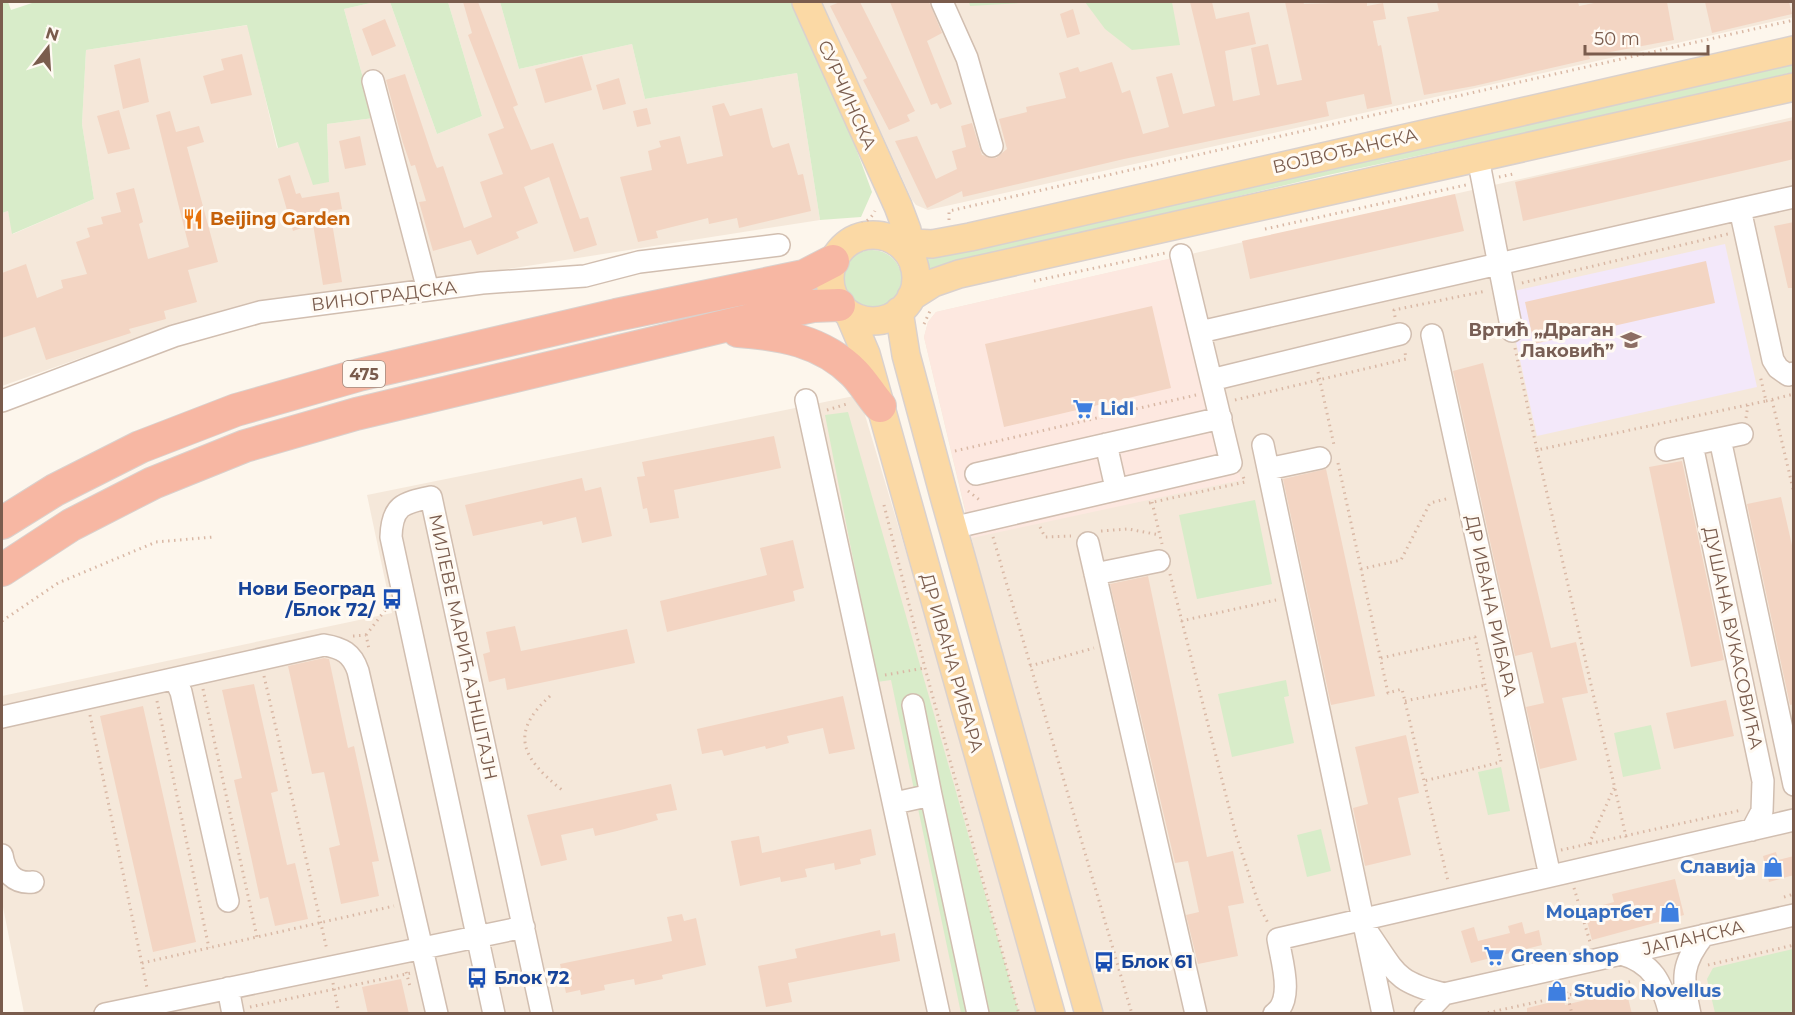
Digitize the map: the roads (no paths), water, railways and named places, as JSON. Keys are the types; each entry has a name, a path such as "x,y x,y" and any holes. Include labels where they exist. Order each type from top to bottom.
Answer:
{"highway":[{"name":"475","path":"2,523 55,490 140,447 236,410 359,375 616,315 804,276 833,261"},
{"name":"475","path":"2,570 71,525 153,483 238,449 366,412 813,306 844,309"},
{"path":"716,329 771,333 826,351 856,375 867,404"}],"main road":[{"name":"СУРЧИНСКА","path":"806,2 894,197 907,251"},
{"name":"ВОЈВОЂАНСКА","path":"907,251 942,243 960,234 1794,50"},
{"name":"ВОЈВОЂАНСКА","path":"905,304 933,283 959,274 1794,87"},
{"path":"866,236 881,219 894,197 925,223 960,234"},
{"path":"866,236 883,237 907,251 915,285 905,304 874,321 844,309 830,285 833,261 846,244 866,236"},
{"name":"ДР ИВАНА РИБАРА","path":"905,304 906,355 952,528 1089,1014"},
{"name":"ДР ИВАНА РИБАРА","path":"844,309 858,330 867,404 1051,1014"}],"street":[{"path":"942,2 966,57 992,146"},
{"path":"373,81 428,290"},
{"path":"1478,158 1512,331"},
{"path":"1200,332 1794,197"},
{"path":"1740,209 1773,360 1778,368 1788,375 1794,373"},
{"name":"ВИНОГРАДСКА","path":"2,401 174,336 228,320 270,311 428,290 585,276 639,262 779,244"},
{"path":"952,528 990,528 1116,488 1232,463 1223,410 1203,382 1200,332 1169,257"},
{"path":"1203,382 1400,334"},
{"name":"ДР ИВАНА РИБАРА","path":"1432,335 1545,854 1560,874"},
{"path":"808,408 939,1014"},
{"path":"972,482 1223,410"},
{"path":"1666,450 1742,434"},
{"name":"ДУШАНА ВУКАСОВИЋА","path":"1720,439 1794,785"},
{"path":"1106,444 1116,488"},
{"path":"1263,445 1383,1014"},
{"name":"ДУШАНА ВУКАСОВИЋА","path":"1692,445 1763,781 1763,806 1752,830"},
{"path":"1269,469 1330,454"},
{"name":"МИЛЕВЕ МАРИЋ АЈНШТАЈН","path":"494,1014 391,537 394,517 399,508 407,502 431,497 542,1014"},
{"path":"1088,543 1196,1014"},
{"path":"1095,574 1164,561"},
{"path":"10,715 178,686 260,659 324,645 338,647 354,658 437,1014"},
{"path":"178,686 228,901"},
{"path":"913,705 978,1014"},
{"path":"895,803 931,795"},
{"path":"1274,1014 1282,1004 1284,994 1278,939 1364,924 1452,899 1794,820"},
{"path":"2,855 8,874 15,880 33,882"},
{"name":"ЈАПАНСКА","path":"1444,994 1794,915"},
{"path":"1364,924 1396,975 1414,986 1444,994 1425,1014"},
{"path":"117,1012 228,988 332,955 423,949 524,927"},
{"path":"1690,1014 1683,981 1686,962 1704,935"},
{"path":"1621,954 1636,958 1657,976 1670,1014"},
{"path":"228,988 233,1012"}],"place":[{"name":"Beijing Garden","path":"193,219"},
{"name":"Вртић „Драган Лаковић”","path":"1631,340"},
{"name":"Lidl","path":"1083,409"},
{"name":"Нови Београд /Блок 72/","path":"392,599"},
{"name":"Славија","path":"1773,867"},
{"name":"Моцартбет","path":"1670,912"},
{"name":"Green shop","path":"1494,956"},
{"name":"Блок 61","path":"1104,962"},
{"name":"Блок 72","path":"477,978"},
{"name":"Studio Novellus","path":"1557,991"}]}
